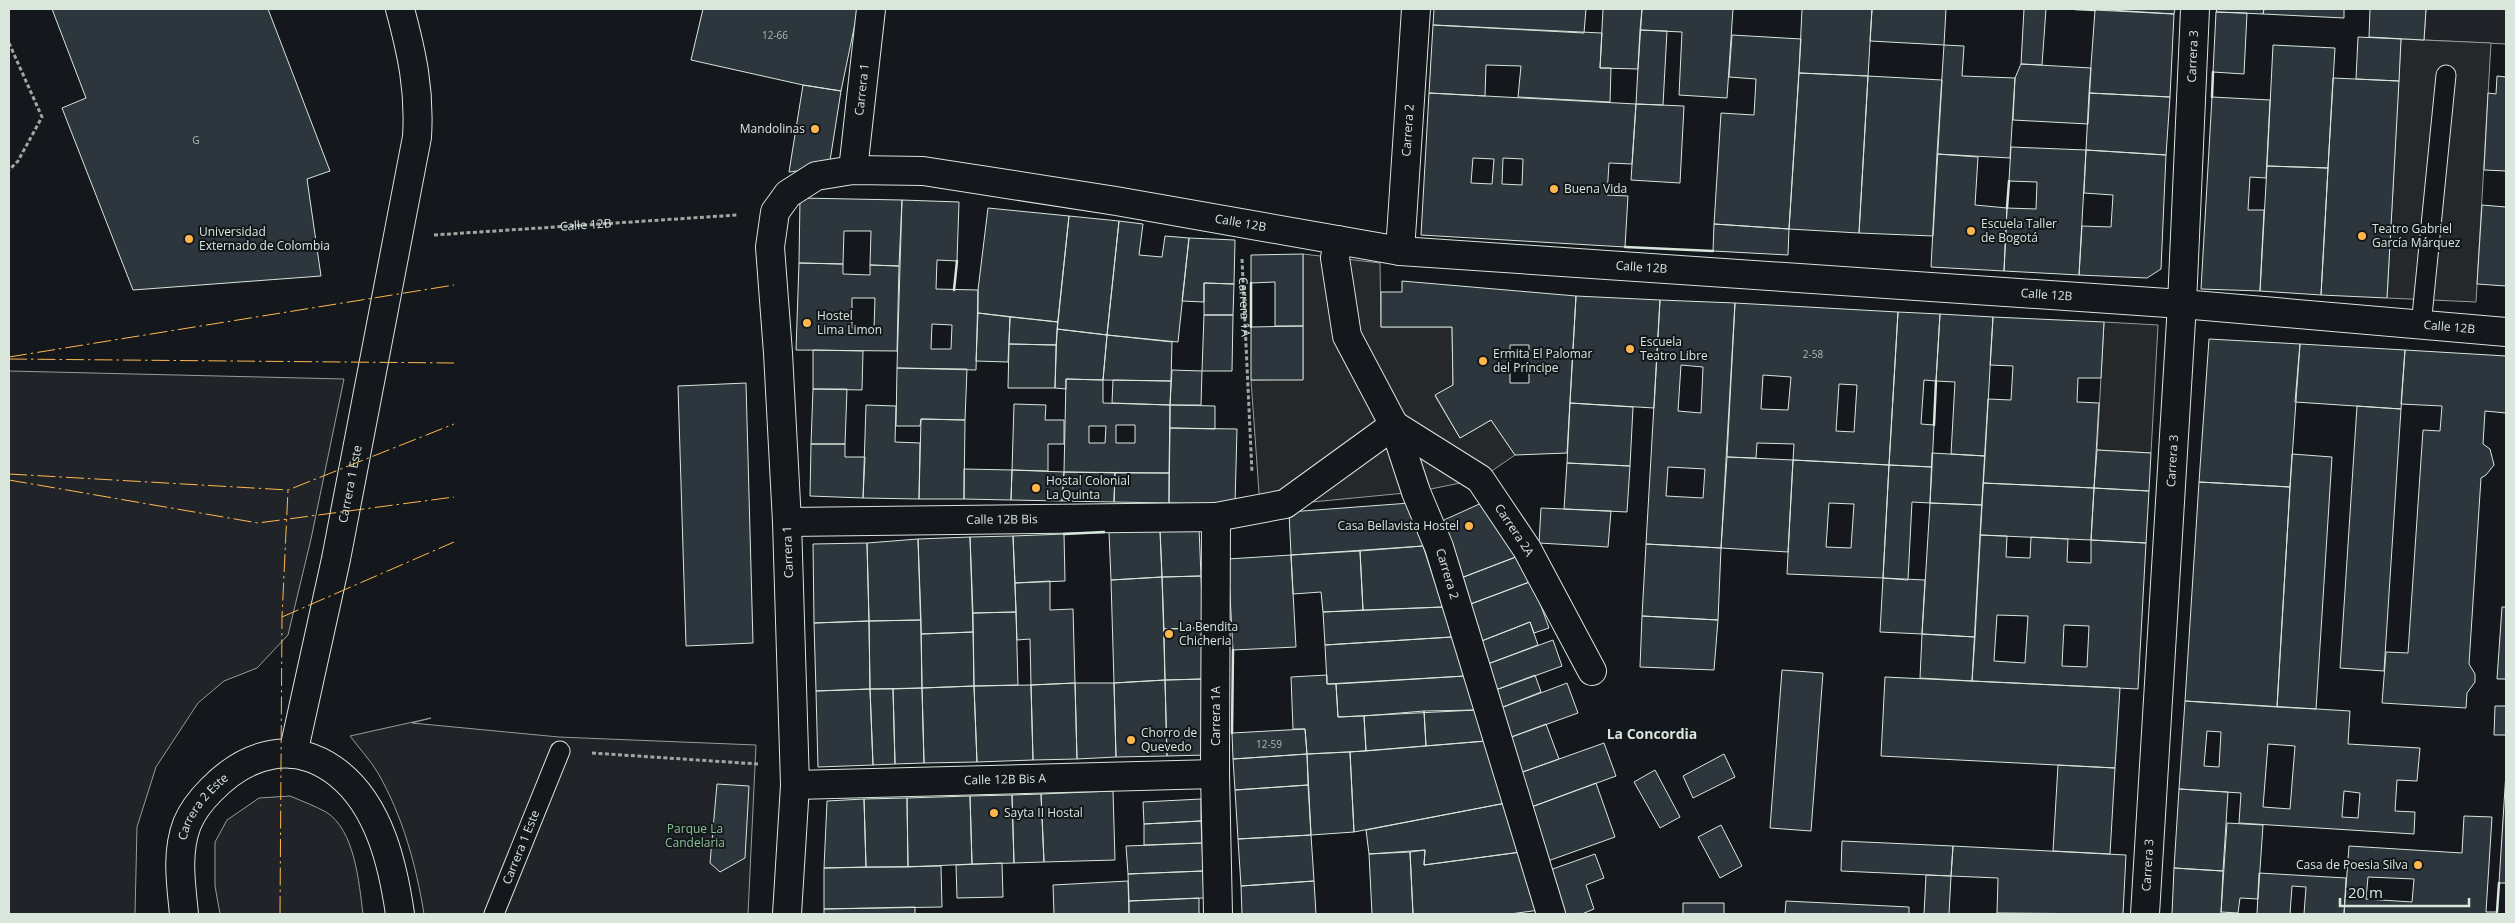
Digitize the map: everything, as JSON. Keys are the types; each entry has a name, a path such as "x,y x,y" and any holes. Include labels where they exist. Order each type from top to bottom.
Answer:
{"street":[{"name":"Carrera 1 Este","path":"293,754 336,559 417,137 419,110 416,76 400,9"},
{"name":"Carrera 1","path":"853,170 871,9"},
{"name":"Carrera 2","path":"1400,251 1416,9"},
{"name":"Carrera 3","path":"2145,914 2182,304 2195,9"},
{"name":"Calle 12B","path":"781,203 816,176 853,170 923,172 1107,200 1400,251 2182,304 2506,332"},
{"name":"Carrera 1","path":"781,203 770,247 787,522 794,776 787,914"},
{"name":"Carrera 2","path":"1338,240 1335,258 1347,336 1394,425 1416,492 1439,547 1550,914"},
{"name":"Calle 12B Bis","path":"787,522 1216,517 1253,508 1285,504 1394,425"},
{"name":"Carrera 2A","path":"1394,425 1480,479 1527,549 1592,671"},
{"name":"Carrera 1A","path":"1216,517 1215,774 1218,914"},
{"name":"Carrera 2 Este","path":"184,914 180,879 180,852 187,823 203,799 224,776 245,762 269,754 293,754"},
{"path":"293,754 318,760 340,775 358,794 373,818 384,844 391,866 400,914"},
{"name":"Calle 12B Bis A","path":"794,776 1215,774"}],"lane":[{"path":"2420,326 2446,75"},
{"name":"Carrera 1 Este","path":"494,914 560,751"}],"path":[{"path":"9,43 42,117 18,161 9,170"},
{"name":"Calle 12B","path":"398,238 781,203"},
{"name":"Carrera 1A","path":"1240,224 1253,508"},
{"path":"560,751 794,776"}],"green space":[{"path":"2426,9 2506,9 2506,44 2424,40"},
{"path":"9,371 344,379 311,539 288,635 257,668 224,681 198,703 156,767 137,827 135,914 9,914"},
{"name":"Parque La Candelaria","path":"431,718 412,723 559,737 756,745 748,914 424,914 413,859 395,807 378,773 350,736"},
{"path":"290,796 326,812 336,820 343,831 354,858 363,914 220,914 215,886 215,842 227,820 259,798"}],"shaded area":[{"path":"2401,39 2491,43 2476,302 2387,298"},
{"path":"1303,254 1380,263 1381,327 1452,327 1453,385 1435,396 1460,438 1491,420 1515,455 1480,479 1416,492 1260,507 1251,380 1303,379"},
{"path":"2104,322 2158,325 2151,453 2097,450"}],"building":[{"path":"52,9 268,9 330,171 307,179 321,276 133,290 62,108 86,98"},
{"path":"703,9 858,9 841,91 803,85 691,60"},
{"path":"1434,9 1586,9 1584,33 1433,25"},
{"path":"1603,9 1642,9 1638,69 1600,68"},
{"path":"1642,9 1733,9 1727,98 1679,95 1682,32 1640,30"},
{"path":"1802,9 1872,9 1868,76 1799,73"},
{"path":"1872,9 1946,9 1944,45 1870,41"},
{"path":"2024,9 2046,9 2042,65 2021,64"},
{"path":"2095,9 2175,9 2174,14"},
{"path":"2217,9 2264,9 2263,14 2216,12"},
{"path":"2264,9 2344,9 2344,18 2263,14"},
{"path":"2370,9 2426,9 2424,40 2369,37"},
{"path":"2095,10 2174,14 2170,97 2089,93"},
{"path":"2216,12 2247,13 2244,74 2213,72"},
{"path":"1433,25 1602,33 1600,68 1611,68 1610,102 1518,97 1521,66 1486,65 1485,96 1429,93"},
{"path":"1640,30 1667,31 1663,105 1636,104"},
{"path":"1732,35 1801,39 1789,229 1714,224 1721,113 1754,115 1756,79 1729,77"},
{"path":"2358,37 2401,39 2399,81 2356,79"},
{"path":"1944,45 1964,46 1962,76 2015,78 2010,158 1937,154"},
{"path":"2273,45 2335,48 2328,168 2267,166"},
{"path":"2021,64 2091,68 2088,124 2013,120 2015,78"},
{"path":"1799,73 1868,76 1859,233 1789,229"},
{"path":"1868,76 1942,80 1933,236 1859,233"},
{"path":"2497,76 2506,77 2506,171 2484,170 2488,93 2496,94"},
{"path":"2333,78 2399,81 2387,298 2321,295"},
{"name":"Mandolinas","path":"803,85 841,91 829,167 789,172"},
{"path":"1429,93 1636,104 1632,164 1609,163 1607,195 1628,196 1625,247 1421,235","holes":["1473,158 1494,159 1492,184 1471,183","1503,158 1523,159 1522,185 1502,184"]},
{"path":"2089,93 2170,97 2166,155 2086,150"},
{"path":"2212,97 2270,100 2266,178 2250,177 2248,210 2264,210 2260,291 2201,289"},
{"path":"1636,104 1684,106 1680,183 1631,180"},
{"path":"2011,147 2086,150 2079,275 2004,271 2007,208 2036,209 2037,182 2009,181"},
{"path":"2086,150 2166,155 2161,269 2147,278 2079,275 2082,226 2111,227 2113,195 2084,193"},
{"path":"1937,154 1978,157 1975,205 2007,208 2004,271 1931,267"},
{"path":"2267,166 2328,168 2321,295 2260,291"},
{"path":"800,198 902,200 899,266 870,265 871,231 844,231 843,264 799,263"},
{"path":"902,200 959,202 957,261 937,260 936,289 978,290 976,370 897,368","holes":["932,324 952,325 951,349 931,349"]},
{"path":"2482,205 2506,207 2506,286 2477,284"},
{"path":"988,208 1069,216 1058,322 978,313 978,290"},
{"path":"1069,216 1119,221 1107,335 1057,329"},
{"path":"1119,221 1143,224 1139,255 1162,257 1165,236 1189,238 1178,342 1107,335"},
{"path":"1714,224 1789,229 1788,255 1713,251"},
{"path":"1189,238 1235,240 1234,284 1204,283 1204,302 1182,301"},
{"path":"1303,254 1303,326 1275,326 1275,282 1251,283 1251,255"},
{"path":"799,263 843,264 843,274 870,275 870,265 899,266 897,351 796,350","holes":["852,298 875,298 874,329 852,328"]},
{"path":"1402,281 1576,296 1567,453 1515,455 1491,420 1460,438 1435,395 1453,385 1452,327 1381,327 1381,292 1402,292","holes":["1510,345 1529,345 1529,383 1510,383"]},
{"path":"1204,283 1234,284 1233,315 1204,315"},
{"path":"1576,296 1660,300 1654,408 1570,403"},
{"path":"1660,300 1735,303 1721,548 1646,544","holes":["1681,365 1703,367 1701,413 1678,411","1668,467 1705,469 1703,498 1666,496"]},
{"path":"1735,303 1898,312 1889,465 1793,460 1794,444 1757,443 1756,458 1727,457","holes":["1763,375 1791,377 1788,410 1761,409","1839,384 1857,385 1854,432 1836,431"]},
{"path":"1898,312 1940,314 1936,381 1924,380 1921,424 1934,425 1932,467 1889,465"},
{"path":"978,313 1010,317 1008,362 976,361"},
{"path":"1940,314 1993,317 1985,456 1951,454 1955,382 1936,381"},
{"path":"1204,315 1233,315 1232,371 1202,371"},
{"path":"1010,317 1058,322 1056,345 1009,344"},
{"path":"1993,317 2104,322 2101,378 2078,378 2077,402 2099,403 2094,488 1983,483 1988,399 2011,400 2013,366 1990,365"},
{"path":"1303,326 1303,380 1251,380 1251,327"},
{"path":"1057,329 1107,335 1103,380 1066,379 1066,389 1055,388"},
{"path":"1107,335 1172,342 1171,381 1103,380"},
{"path":"2209,339 2300,344 2290,487 2199,482"},
{"path":"1009,344 1056,345 1055,388 1008,388"},
{"path":"2300,344 2405,350 2401,409 2295,402"},
{"path":"813,350 863,351 862,390 813,389"},
{"path":"2405,350 2506,356 2506,413 2485,411 2483,444 2490,449 2494,465 2481,478 2469,664 2475,674 2475,682 2467,693 2466,708 2382,703 2386,652 2408,653 2423,430 2440,431 2442,406 2401,404"},
{"path":"897,368 967,369 965,420 921,419 920,426 896,426"},
{"path":"1172,370 1202,371 1201,405 1170,405"},
{"path":"1066,379 1103,380 1103,403 1170,405 1169,473 1064,472","holes":["1116,425 1135,425 1135,443 1116,443","1089,426 1106,426 1105,443 1089,443"]},
{"path":"1113,380 1171,381 1170,405 1112,403"},
{"path":"746,383 753,643 686,646 678,386"},
{"path":"813,389 847,389 845,444 811,444"},
{"path":"1570,403 1633,407 1630,466 1567,463"},
{"path":"1014,404 1046,405 1045,420 1064,420 1064,444 1048,444 1048,471 1012,470"},
{"path":"866,405 896,406 895,442 920,443 919,499 863,498"},
{"path":"1170,405 1215,406 1215,429 1170,428"},
{"path":"2357,406 2401,409 2384,671 2340,668"},
{"path":"921,419 965,420 964,499 919,499"},
{"path":"1170,428 1237,429 1235,504 1169,503"},
{"path":"811,444 845,444 845,457 865,457 863,498 810,496"},
{"path":"2097,450 2151,453 2149,491 2094,488"},
{"path":"1932,453 1985,456 1982,505 1930,503"},
{"path":"2292,454 2332,457 2316,709 2277,707"},
{"path":"1727,457 1793,460 1788,552 1721,548"},
{"path":"1793,460 1889,465 1883,578 1787,574","holes":["1829,503 1854,504 1851,548 1826,547"]},
{"path":"1567,463 1630,466 1627,512 1564,509"},
{"path":"1889,465 1932,467 1930,503 1912,502 1908,580 1883,578"},
{"path":"964,469 1012,470 1011,500 964,499"},
{"path":"1012,470 1064,472 1062,501 1011,500"},
{"path":"1064,472 1115,473 1114,502 1062,501"},
{"path":"1115,473 1169,473 1169,503 1114,502"},
{"path":"2199,482 2290,487 2277,707 2185,701"},
{"path":"1983,483 2094,488 2091,540 1980,535"},
{"path":"2094,488 2149,491 2146,543 2091,540"},
{"path":"1486,501 1521,555 1461,578 1444,520"},
{"path":"1410,503 1423,546 1291,555 1289,512"},
{"path":"1930,503 1982,505 1975,637 1922,634"},
{"path":"1541,508 1611,511 1608,547 1539,543"},
{"path":"1199,528 1201,576 1162,577 1160,530"},
{"path":"1160,530 1162,577 1111,580 1109,532"},
{"path":"1064,534 1065,581 1015,583 1013,536"},
{"path":"1980,535 2007,536 2006,557 2030,558 2031,537 2068,539 2067,562 2091,563 2091,540 2146,543 2138,689 1972,681","holes":["1997,615 2028,616 2025,663 1994,661","2064,625 2089,626 2087,667 2062,666"]},
{"path":"1013,536 1016,612 973,613 970,537"},
{"path":"970,537 973,632 921,634 918,539"},
{"path":"918,539 921,620 869,621 867,543"},
{"path":"867,543 869,621 814,623 813,544"},
{"path":"1646,544 1721,548 1718,620 1642,616"},
{"path":"1423,546 1443,607 1363,610 1360,551"},
{"path":"1360,551 1363,610 1323,612 1321,592 1293,594 1291,555"},
{"path":"1291,555 1296,647 1233,650 1228,559"},
{"path":"1521,555 1532,581 1468,605 1461,578"},
{"path":"1201,576 1203,628 1164,629 1162,577"},
{"path":"1162,577 1165,680 1114,683 1111,580"},
{"path":"1883,578 1925,580 1922,634 1880,632"},
{"path":"1050,581 1050,610 1073,609 1075,683 1031,685 1030,639 1017,640 1015,583"},
{"path":"1532,581 1549,628 1534,633 1530,622 1479,642 1468,605"},
{"path":"1443,607 1452,637 1325,645 1323,612"},
{"path":"2502,607 2506,607 2506,679 2497,679"},
{"path":"1016,612 1018,685 974,686 973,613"},
{"path":"1642,616 1718,620 1714,670 1640,667"},
{"path":"921,620 922,688 870,689 869,621"},
{"path":"869,621 870,689 816,691 814,623"},
{"path":"1530,622 1538,645 1485,665 1479,642"},
{"path":"1203,628 1204,679 1165,680 1164,629"},
{"path":"973,632 974,686 922,688 921,634"},
{"path":"1922,634 1975,637 1972,681 1920,678"},
{"path":"1452,637 1465,676 1327,684 1325,645"},
{"path":"1553,640 1562,666 1493,691 1485,665"},
{"path":"1782,670 1823,673 1811,831 1770,828"},
{"path":"1327,675 1327,684 1336,684 1338,717 1364,716 1366,751 1307,754 1305,729 1293,729 1291,677"},
{"path":"1535,675 1541,692 1498,709 1493,691"},
{"path":"1465,676 1476,710 1338,717 1336,684"},
{"path":"1885,677 2120,688 2115,768 1881,756"},
{"path":"1204,679 1206,755 1167,756 1165,680"},
{"path":"1165,680 1167,756 1116,757 1114,683"},
{"path":"1075,683 1077,759 1033,760 1031,685"},
{"path":"1075,683 1114,683 1116,757 1077,759"},
{"path":"1567,683 1578,713 1506,739 1498,709"},
{"path":"1031,685 1033,760 977,762 974,686"},
{"path":"974,686 977,762 924,763 922,688"},
{"path":"922,688 924,763 895,764 893,689"},
{"path":"870,689 873,765 818,767 816,691"},
{"path":"870,689 893,689 895,764 873,765"},
{"path":"2185,701 2350,711 2348,744 2420,748 2417,781 2397,780 2395,811 2415,812 2414,834 2239,823 2241,793 2179,789","holes":["2207,731 2221,732 2219,767 2204,766","2268,744 2295,746 2290,809 2263,807","2344,791 2360,793 2358,818 2342,817"]},
{"path":"2495,706 2506,706 2506,735 2494,735"},
{"path":"1476,710 1486,741 1426,746 1424,711"},
{"path":"1424,711 1426,746 1366,751 1364,716"},
{"path":"1546,724 1559,759 1517,774 1506,739"},
{"path":"1305,729 1307,754 1233,759 1232,733"},
{"path":"1486,741 1506,803 1354,832 1350,752"},
{"path":"1604,743 1616,776 1526,809 1517,774"},
{"path":"1350,752 1354,832 1311,835 1307,754"},
{"path":"1307,754 1308,785 1235,790 1233,759"},
{"path":"1724,754 1735,777 1693,798 1683,776"},
{"path":"2058,765 2115,768 2110,854 2053,851"},
{"path":"1655,770 1680,817 1660,828 1634,782"},
{"path":"2506,772 2506,883 2499,883"},
{"path":"1596,783 1615,837 1545,862 1526,809"},
{"path":"717,784 749,786 745,858 720,872 710,863"},
{"path":"1308,785 1311,835 1238,839 1235,790"},
{"path":"2179,789 2228,792 2223,871 2174,868"},
{"path":"1113,791 1115,860 1044,862 1041,794"},
{"path":"1041,794 1044,862 1014,863 1012,795"},
{"path":"1012,795 1014,863 972,864 970,796"},
{"path":"970,796 972,864 908,867 907,798"},
{"path":"907,798 908,867 866,867 864,799"},
{"path":"864,799 866,867 824,868 827,801"},
{"path":"1201,799 1201,821 1144,824 1143,802"},
{"path":"1506,803 1521,852 1424,865 1425,850 1369,854 1366,830"},
{"name":"Casa de Poesia Silva","path":"2464,816 2492,817 2486,912 2497,912 2497,914 2344,914 2349,846 2462,853","holes":["2368,877 2414,879 2412,902 2366,899"]},
{"path":"1201,821 1202,843 1144,845 1144,824"},
{"path":"2227,823 2263,825 2258,899 2240,898 2238,913 2221,912"},
{"path":"1721,825 1742,866 1720,878 1698,837"},
{"path":"1311,835 1314,881 1241,886 1238,839"},
{"path":"1842,841 1953,846 1951,876 1841,871"},
{"path":"1202,843 1203,871 1128,874 1126,846"},
{"path":"1953,846 2126,855 2123,914 1997,913 1998,878 1951,876"},
{"path":"1425,850 1424,865 1521,852 1540,910 1510,914 1413,914 1410,852"},
{"path":"1410,852 1413,914 1372,914 1369,854"},
{"path":"1595,854 1604,878 1586,885 1594,909 1582,914 1563,914 1547,871"},
{"path":"1002,863 1003,897 957,898 956,865"},
{"path":"941,866 942,907 824,909 824,868"},
{"path":"2174,868 2223,871 2221,914 2172,914"},
{"path":"1203,871 1204,898 1129,901 1128,874"},
{"path":"2259,873 2346,878 2344,914 2304,914 2306,887 2292,886 2290,914 2257,914"},
{"path":"1926,875 1951,876 1949,914 1924,914"},
{"path":"1128,881 1129,914 1054,914 1053,885"},
{"path":"1314,881 1316,914 1242,914 1241,886"},
{"path":"1199,898 1199,914 1129,914 1129,901"},
{"path":"1786,901 1909,907 1909,914 1785,914"},
{"path":"1683,903 1724,903 1724,914 1683,914"},
{"path":"915,907 915,914 824,914 824,909"}],"wall":[{"path":"2075,9 2095,10"},
{"path":"2212,97 2213,72"},
{"path":"2007,208 2009,181"},
{"path":"1625,247 1713,251"},
{"path":"954,290 957,261"},
{"path":"1251,283 1251,327"},
{"path":"1934,425 1936,381"},
{"path":"1064,534 1104,532"},
{"path":"1232,733 1233,650"},
{"path":"2497,912 2499,883"}],"power":[{"path":"9,357 454,285"},
{"path":"9,359 454,363"},
{"path":"9,474 288,490 454,424"},
{"path":"9,480 258,523 454,497"},
{"path":"280,914 282,617 288,490"},
{"path":"282,617 454,542"}],"place":[{"name":"Mandolinas","path":"815,129"},
{"name":"Buena Vida","path":"1554,189"},
{"name":"Escuela Taller de Bogotá","path":"1971,231"},
{"name":"Teatro Gabriel García Márquez","path":"2362,236"},
{"name":"Universidad Externado de Colombia","path":"189,239"},
{"name":"Hostel Lima Limon","path":"807,323"},
{"name":"Escuela Teatro Libre","path":"1630,349"},
{"name":"Ermita El Palomar del Príncipe","path":"1483,361"},
{"name":"Hostal Colonial La Quinta","path":"1036,488"},
{"name":"Casa Bellavista Hostel","path":"1469,526"},
{"name":"La Bendita Chicheria","path":"1169,634"},
{"name":"Chorro de Quevedo","path":"1131,740"},
{"name":"Sayta II Hostal","path":"994,813"},
{"name":"Casa de Poesia Silva","path":"2418,865"}],"district":[{"name":"La Concordia","path":"1652,734"}]}
